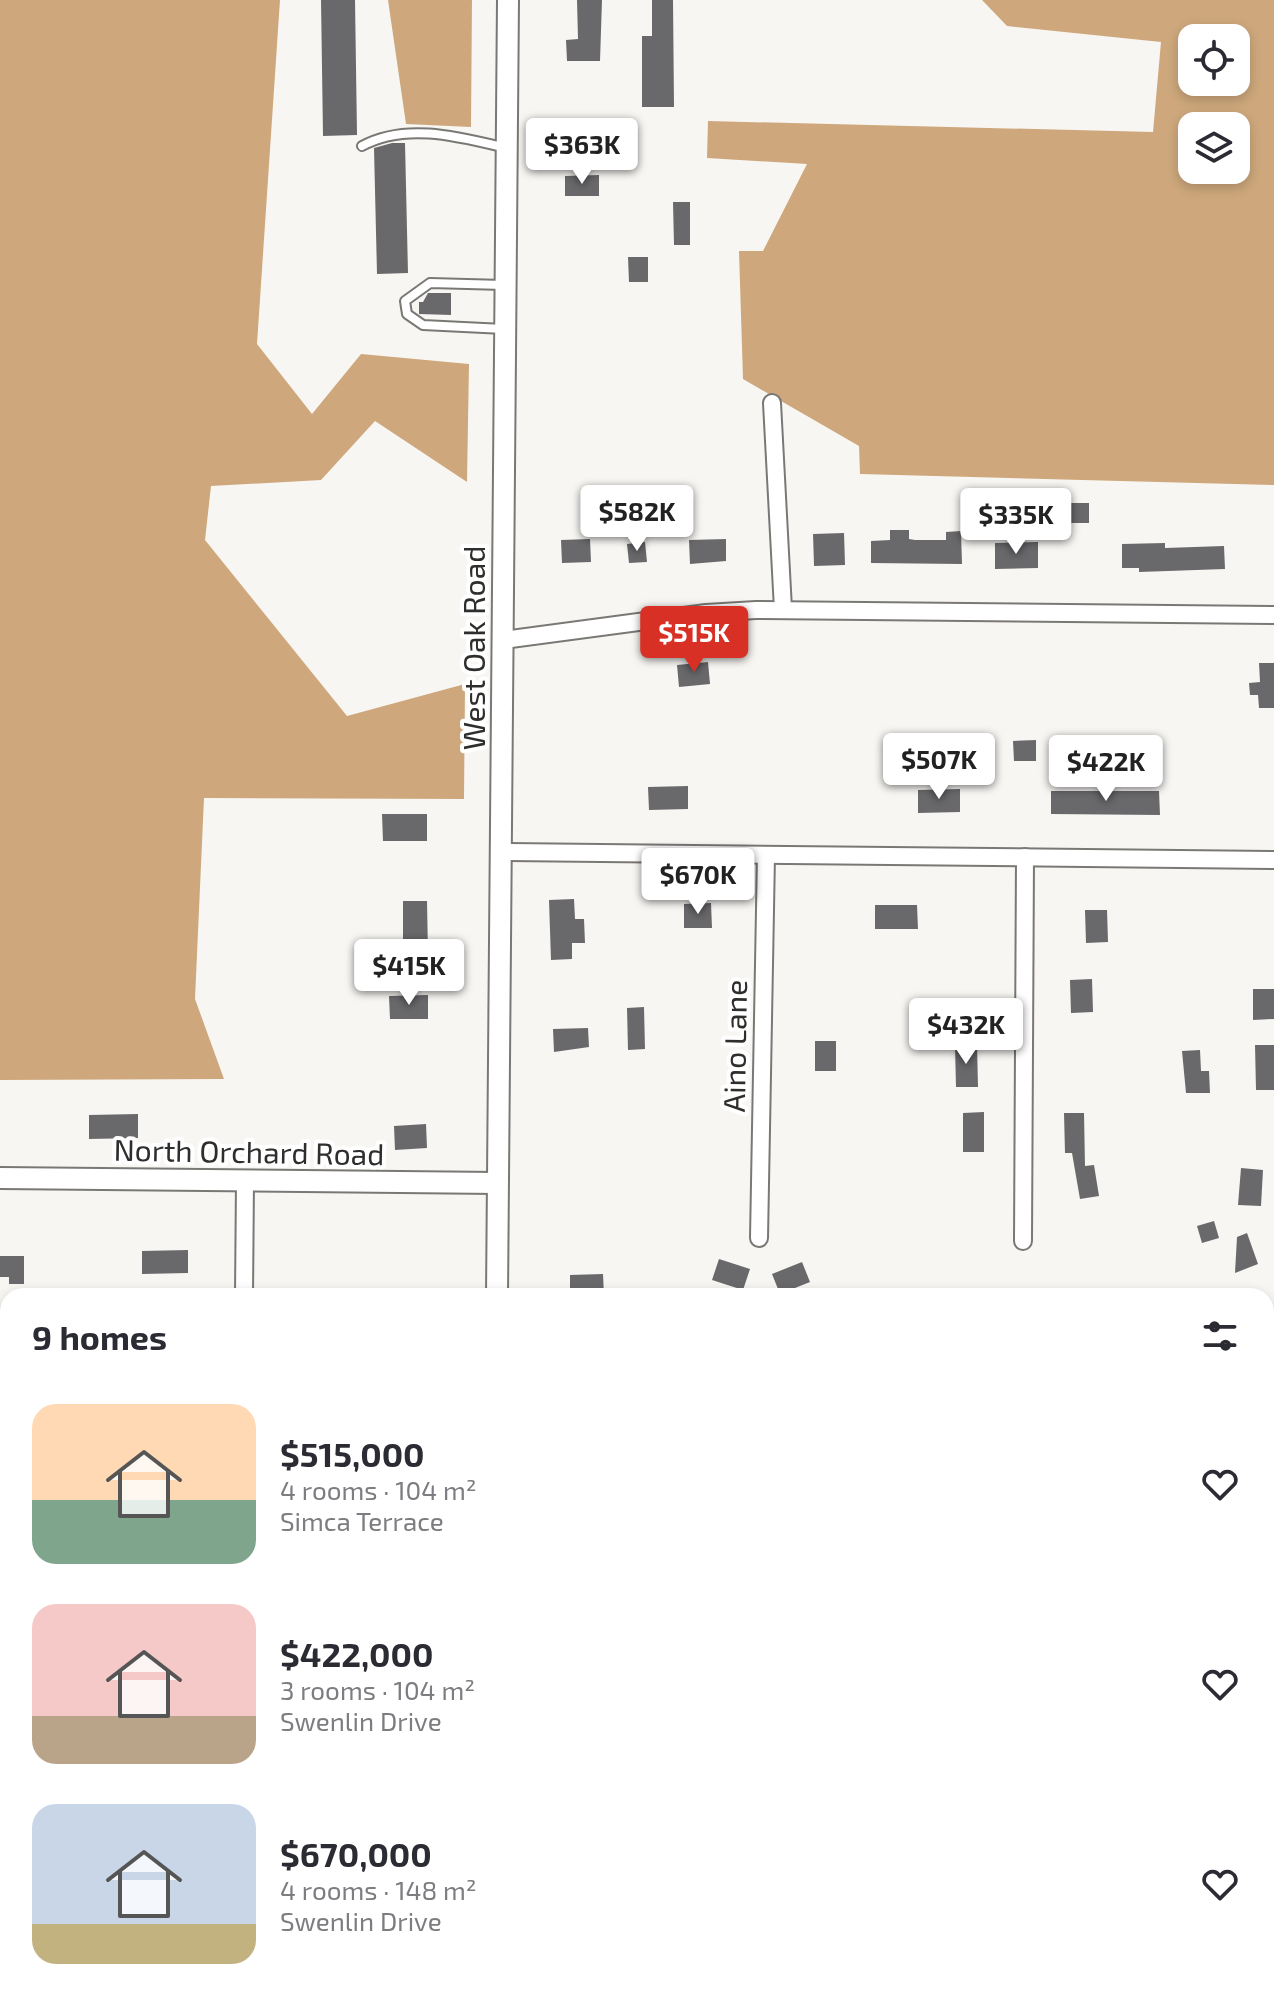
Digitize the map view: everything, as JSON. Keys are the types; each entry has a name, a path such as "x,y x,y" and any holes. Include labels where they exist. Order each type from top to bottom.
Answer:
{"street":[{"name":"West Oak Road","path":"497,1288 508,0"},
{"path":"772,403 783,609"},
{"path":"503,640 706,613 783,609 1274,615"},
{"path":"502,852 1274,860"},
{"name":"Aino Lane","path":"759,1238 766,855"},
{"path":"1023,1241 1025,857"},
{"name":"North Orchard Road","path":"0,1178 497,1183"},
{"path":"244,1288 245,1181"}],"lane":[{"path":"362,146 379,137 404,133 461,137 507,148"},
{"path":"505,285 430,283 405,301 407,314 423,325 505,329"}],"shaded area":[{"path":"0,0 280,0 257,344 312,414 361,354 469,364 467,482 375,421 321,480 211,486 205,540 347,716 465,684 464,799 204,798 195,999 224,1079 0,1080"},
{"path":"388,0 472,0 471,127 406,124"},
{"path":"982,0 1274,0 1274,485 860,474 859,446 743,379 739,251 763,251 807,164 707,158 708,121 1153,132 1161,42 1007,26"}],"building":[{"path":"321,0 355,0 357,135 323,136"},
{"path":"577,0 602,0 600,61 567,61 566,40 578,39"},
{"path":"652,0 673,0 674,107 642,107 642,36 652,36"},
{"path":"405,143 408,273 377,274 374,148"},
{"path":"599,175 599,196 565,196 565,176"},
{"path":"673,202 690,202 690,245 674,245"},
{"path":"628,257 648,257 648,282 629,282"},
{"path":"428,293 451,293 451,315 419,314 419,302 423,302"},
{"path":"1068,503 1089,503 1089,523 1069,523"},
{"path":"890,530 909,530 909,539 915,540 946,540 946,532 961,531 962,564 871,563 871,541 890,540"},
{"path":"844,533 845,565 814,566 813,534"},
{"path":"590,539 591,562 562,563 561,540"},
{"path":"726,539 726,561 690,564 689,540"},
{"path":"645,542 647,562 629,563 627,544"},
{"path":"1038,542 1038,568 995,569 995,543"},
{"path":"1165,543 1165,548 1224,546 1225,569 1139,572 1139,568 1122,568 1122,544"},
{"path":"708,662 710,684 679,687 677,665"},
{"path":"1259,663 1274,663 1274,708 1259,708 1258,695 1250,695 1249,683 1260,682"},
{"path":"1115,739 1145,739 1145,760 1115,761"},
{"path":"1036,740 1036,761 1014,761 1013,741"},
{"path":"688,786 688,809 649,810 648,787"},
{"path":"960,789 960,812 918,813 918,790"},
{"path":"1051,791 1159,791 1160,815 1051,814"},
{"path":"382,814 427,814 427,841 383,841"},
{"path":"574,899 575,919 584,919 585,943 572,943 572,959 551,960 549,900"},
{"path":"403,901 427,901 428,955 403,955"},
{"path":"711,903 712,928 684,928 684,904"},
{"path":"875,905 917,905 918,929 875,929"},
{"path":"1085,910 1107,910 1108,942 1086,943"},
{"path":"1092,979 1093,1012 1071,1013 1070,980"},
{"path":"1253,989 1274,989 1274,1019 1253,1020"},
{"path":"428,995 428,1019 390,1019 389,996"},
{"path":"644,1007 645,1049 628,1050 627,1008"},
{"path":"588,1028 589,1047 554,1052 553,1029"},
{"path":"815,1041 836,1041 836,1071 815,1071"},
{"path":"955,1045 977,1045 978,1087 956,1087"},
{"path":"1255,1045 1274,1045 1274,1090 1256,1090"},
{"path":"1200,1050 1201,1071 1209,1071 1210,1093 1186,1093 1182,1051"},
{"path":"984,1112 984,1152 963,1152 963,1113"},
{"path":"1064,1113 1084,1113 1085,1166 1094,1165 1099,1196 1080,1199 1072,1153 1065,1153"},
{"path":"138,1114 138,1138 89,1139 89,1115"},
{"path":"426,1124 427,1148 395,1150 394,1126"},
{"path":"1241,1168 1263,1170 1261,1206 1238,1205"},
{"path":"1214,1221 1219,1238 1202,1243 1197,1226"},
{"path":"1247,1233 1258,1264 1235,1273 1237,1237"},
{"path":"188,1250 188,1273 142,1274 142,1251"},
{"path":"0,1256 24,1256 24,1284 9,1284 9,1277 0,1277"},
{"path":"719,1259 750,1269 744,1288 712,1280"},
{"path":"802,1262 810,1282 795,1288 778,1288 772,1274"},
{"path":"603,1274 604,1288 570,1288 570,1275"}]}
